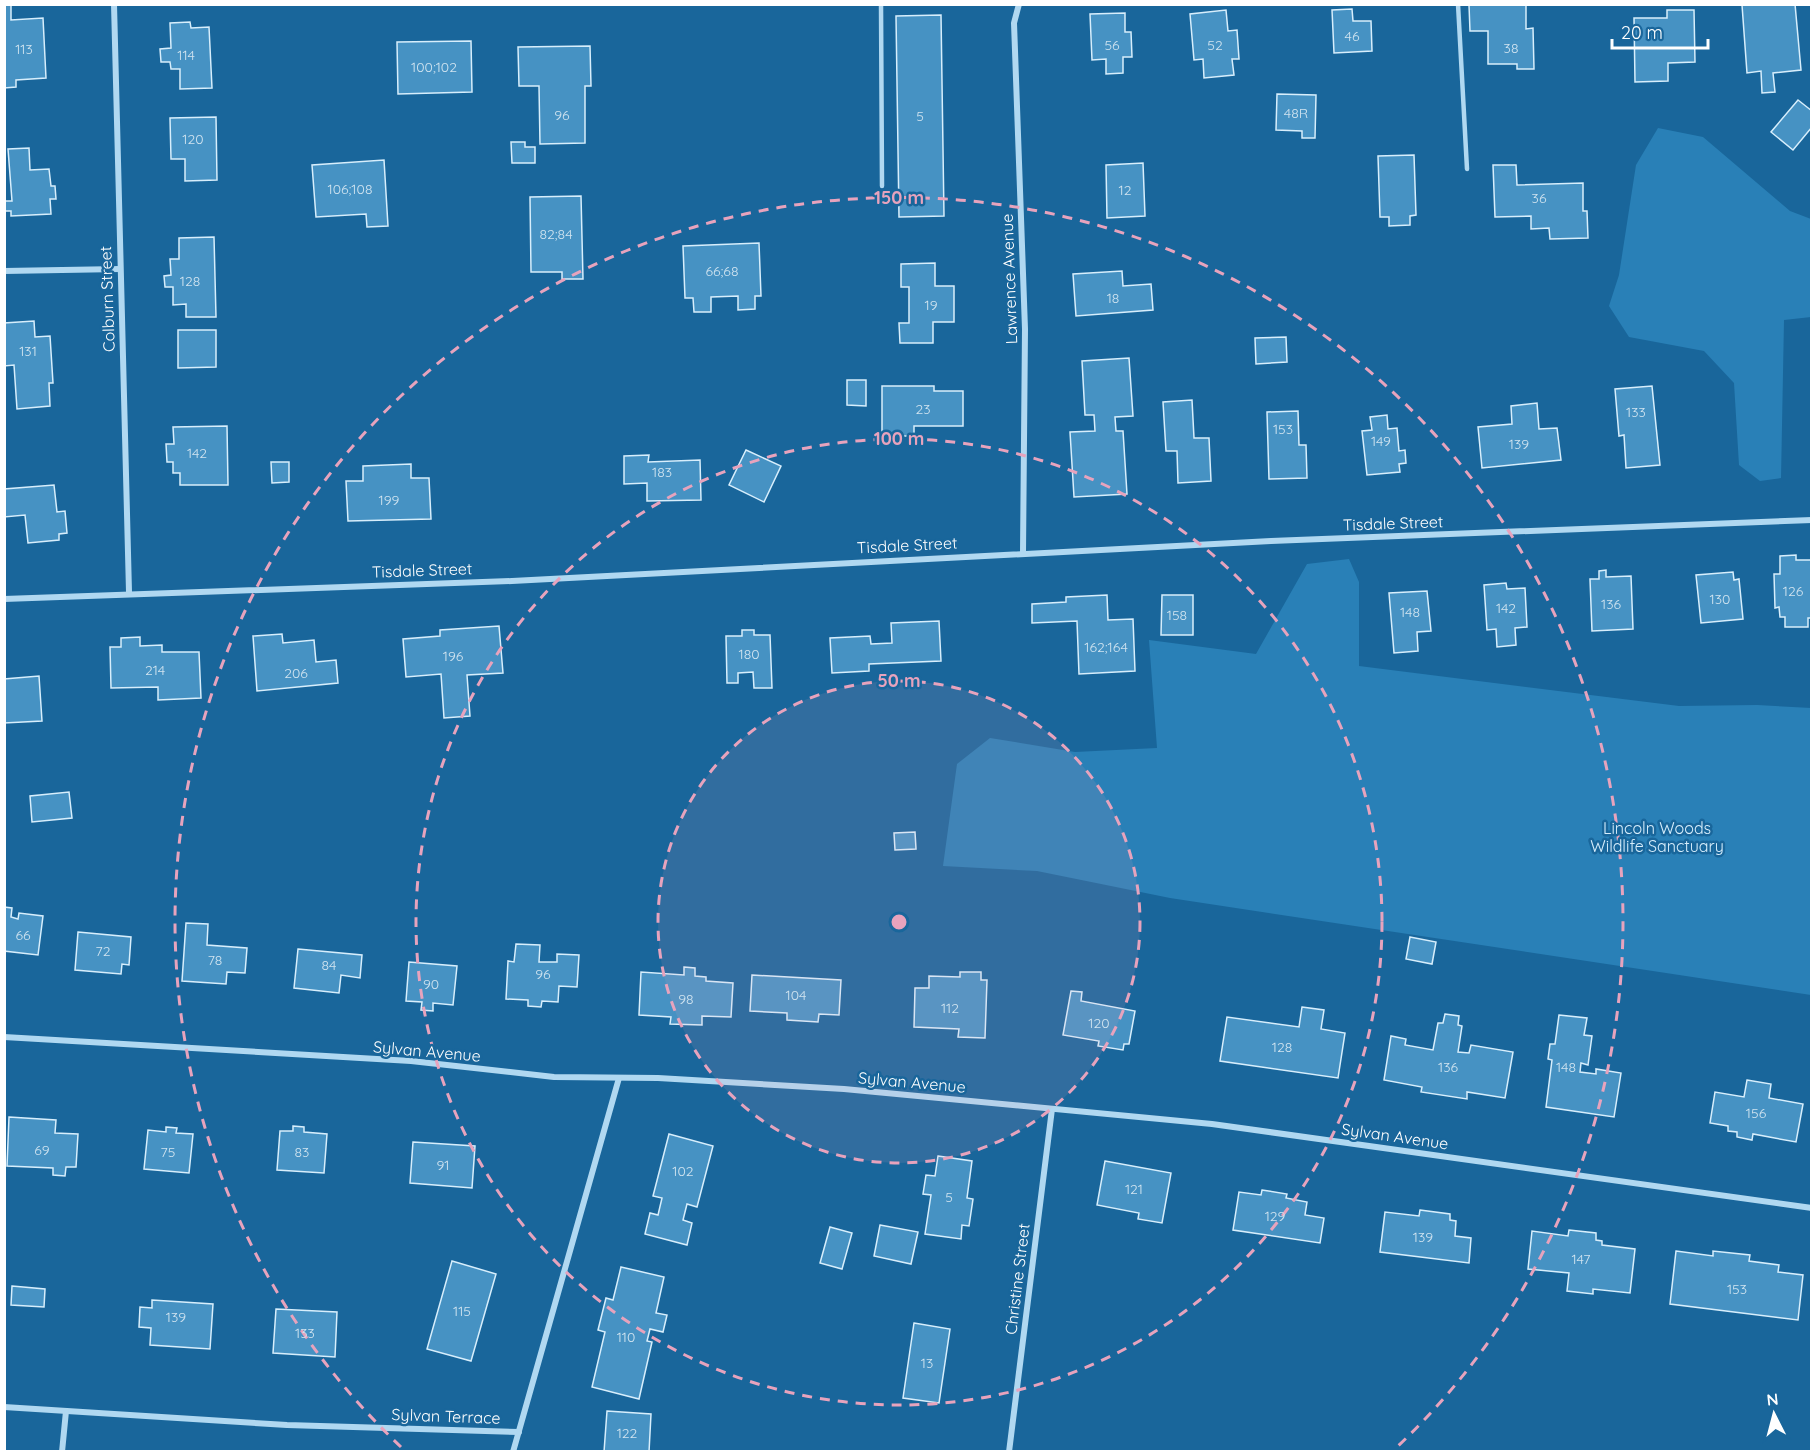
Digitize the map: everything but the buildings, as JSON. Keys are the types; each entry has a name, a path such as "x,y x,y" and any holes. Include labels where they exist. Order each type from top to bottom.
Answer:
{"street":[{"name":"Colburn Street","path":"114,4 129,592"},
{"name":"Lawrence Avenue","path":"1019,4 1014,23 1025,329 1023,553"},
{"path":"4,271 120,269"},
{"name":"Tisdale Street","path":"4,599 129,592 512,580 1023,553 1812,520"},
{"name":"Sylvan Avenue","path":"4,1037 411,1061 554,1077 784,1084 1212,1124 1812,1208"},
{"name":"Sylvan Terrace","path":"4,1407 287,1425 519,1432 619,1078"},
{"name":"Christine Street","path":"1010,1452 1052,1109"},
{"path":"62,1452 66,1411"},
{"path":"513,1452 519,1432"}],"lane":[{"path":"881,4 882,186"},
{"path":"1458,4 1467,169"}],"green space":[{"path":"1658,128 1703,137 1790,211 1811,219 1811,317 1784,320 1781,478 1760,481 1739,465 1734,383 1704,351 1629,337 1609,306 1619,275 1636,165"},
{"name":"Lincoln Woods Wildlife Sanctuary","path":"1349,559 1359,582 1359,666 1679,706 1757,705 1811,708 1811,995 1170,898 1037,871 943,866 957,764 990,738 1075,752 1157,748 1149,640 1256,654 1307,564"}]}
